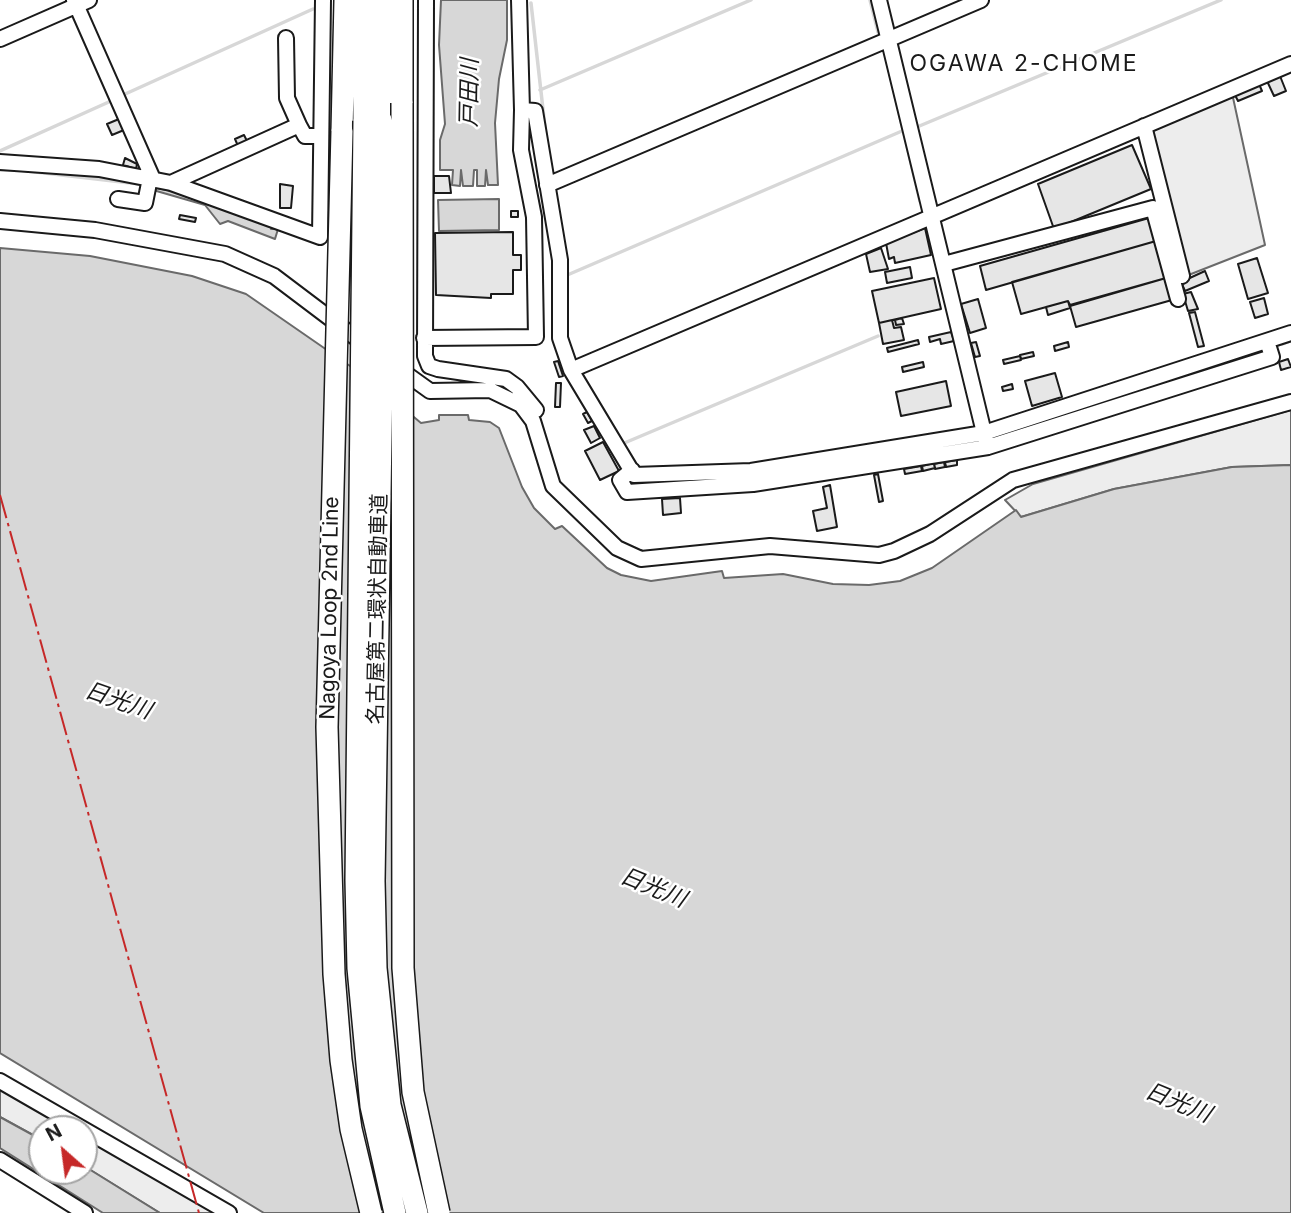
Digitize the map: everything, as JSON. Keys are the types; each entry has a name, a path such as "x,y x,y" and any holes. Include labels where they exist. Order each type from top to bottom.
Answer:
{"highway":[{"name":"Nagoya Loop 2nd Line","path":"345,0 332,133 327,726 334,974 339,1035 351,1129 371,1213"},
{"name":"名古屋第二環状自動車道","path":"363,0 356,905 364,1055 381,1161 395,1213"},
{"name":"名古屋第二環状自動車道","path":"381,0 383,302 376,968 390,1105 417,1213"},
{"path":"402,0 403,968 413,1092 439,1213"}],"street":[{"path":"0,162 99,169 151,178 320,237 332,133 323,0"},
{"path":"426,0 425,356 429,366 490,375 517,387 536,411 537,433"},
{"path":"424,338 536,337 534,217 521,150 519,0"},
{"path":"879,0 986,440"},
{"path":"547,185 981,0"},
{"path":"0,39 80,2 151,178 145,204 118,199"},
{"path":"286,38 287,98 304,136 332,133"},
{"path":"571,370 1291,64"},
{"path":"522,110 535,111 560,260 560,338 571,370 634,475 751,471 986,440 1291,333"},
{"path":"171,183 299,125"},
{"path":"1144,126 1182,276"},
{"path":"944,264 1153,208 1178,299"},
{"path":"0,220 95,230 225,254 274,276 430,391 489,390 511,397 533,421 553,486 617,548 641,559 770,546 879,555 930,534 1013,480 1291,402"},
{"path":"0,1080 229,1213"},
{"path":"0,1160 85,1213"}],"shaded area":[{"path":"1232,93 1265,245 1186,276 1150,131"},
{"path":"1291,410 1291,465 1232,467 1114,489 1021,517 1005,500 1033,484"},
{"path":"0,1086 53,1115 28,1115 28,1132 0,1117"},
{"path":"98,1140 220,1213 160,1213 98,1175"}],"water":[{"name":"戸田川","path":"441,0 507,0 507,40 499,79 495,123 498,185 488,185 486,170 485,186 477,186 477,170 474,170 473,186 463,186 461,170 460,186 452,185 453,170 440,170 440,140 445,124 439,45"},
{"path":"153,187 202,198 272,226 271,229 278,229 275,239 228,221 220,224 205,205 153,190"},
{"path":"499,199 499,230 439,231 438,200"},
{"name":"日光川","path":"0,248 90,256 192,276 246,294 366,377 421,423 439,420 439,415 468,415 469,420 490,422 499,428 522,487 534,508 555,529 562,526 607,568 621,575 651,581 722,571 724,578 783,574 833,584 869,585 900,581 932,568 1016,510 1021,517 1114,489 1232,467 1291,465 1291,1213 264,1213 0,1053"},
{"path":"0,1117 28,1132 28,1166 0,1148"},
{"path":"98,1175 160,1213 103,1213 59,1185 98,1185"}],"building":[{"path":"1280,76 1286,91 1274,96 1267,81"},
{"path":"1259,84 1262,91 1238,101 1235,95"},
{"path":"119,119 124,130 112,135 107,124"},
{"path":"244,135 247,141 238,146 235,139"},
{"path":"1132,145 1151,189 1054,229 1038,184"},
{"path":"125,158 137,164 136,169 123,165"},
{"path":"434,176 449,176 451,193 434,193"},
{"path":"280,184 293,186 291,208 280,208"},
{"path":"511,211 518,211 518,217 511,217"},
{"path":"180,215 196,218 195,222 179,219"},
{"path":"1149,218 1156,241 986,290 980,266"},
{"path":"925,228 931,255 895,263 894,257 889,259 886,243"},
{"path":"513,232 513,255 521,255 521,270 513,270 513,294 491,294 491,298 436,295 435,233"},
{"path":"1156,241 1166,278 1070,305 1068,301 1021,314 1012,282"},
{"path":"881,248 888,269 870,272 866,254"},
{"path":"1257,258 1268,293 1248,299 1238,264"},
{"path":"910,267 912,278 887,283 885,272"},
{"path":"1205,271 1209,281 1185,291 1181,282"},
{"path":"934,278 941,309 879,323 872,291"},
{"path":"1166,278 1172,300 1076,327 1070,306"},
{"path":"1191,292 1198,309 1188,311 1183,294"},
{"path":"1264,298 1268,314 1255,318 1250,302"},
{"path":"978,299 986,328 970,333 961,304"},
{"path":"1068,301 1070,308 1048,315 1046,307"},
{"path":"1195,312 1204,346 1198,347 1189,313"},
{"path":"902,318 904,324 896,325 895,320"},
{"path":"892,320 894,328 901,327 904,340 883,344 879,323"},
{"path":"951,332 954,341 941,344 940,339 930,342 929,337"},
{"path":"918,340 919,344 888,352 887,348"},
{"path":"976,342 980,356 975,357 971,343"},
{"path":"1068,342 1069,347 1055,351 1054,346"},
{"path":"1033,352 1034,356 1021,359 1020,355"},
{"path":"1020,356 1021,360 1004,364 1003,360"},
{"path":"1288,359 1291,367 1281,370 1279,362"},
{"path":"558,361 563,376 559,377 554,362"},
{"path":"923,362 924,367 903,372 902,367"},
{"path":"1055,373 1062,397 1032,406 1025,381"},
{"path":"946,381 951,406 901,416 896,392"},
{"path":"556,383 561,383 560,407 555,407"},
{"path":"1012,384 1013,389 1003,391 1002,387"},
{"path":"587,412 592,421 588,423 583,414"},
{"path":"594,426 600,438 591,443 584,430"},
{"path":"603,442 619,471 600,480 585,451"},
{"path":"957,460 957,465 946,467 945,462"},
{"path":"944,462 945,467 935,469 934,464"},
{"path":"934,463 935,468 923,471 922,466"},
{"path":"921,466 922,471 905,474 904,469"},
{"path":"878,474 883,501 879,502 874,475"},
{"path":"830,485 837,527 817,531 813,511 827,508 823,487"},
{"path":"680,498 681,513 663,515 662,499"}],"waterway":[{"path":"540,90 751,0"},
{"path":"870,0 878,32"},
{"path":"917,127 1221,0"},
{"path":"531,3 546,136"},
{"path":"123,95 313,9"},
{"path":"884,49 920,201"},
{"path":"0,151 111,101"},
{"path":"565,276 902,131"},
{"path":"0,170 12,170"},
{"path":"27,171 139,184"},
{"path":"622,444 878,336"},
{"path":"1282,344 1291,341"},
{"path":"1138,390 1257,352"}],"power":[{"path":"0,495 199,1213"}],"district":[{"name":"OGAWA 2-CHOME","path":"1024,64"}]}
